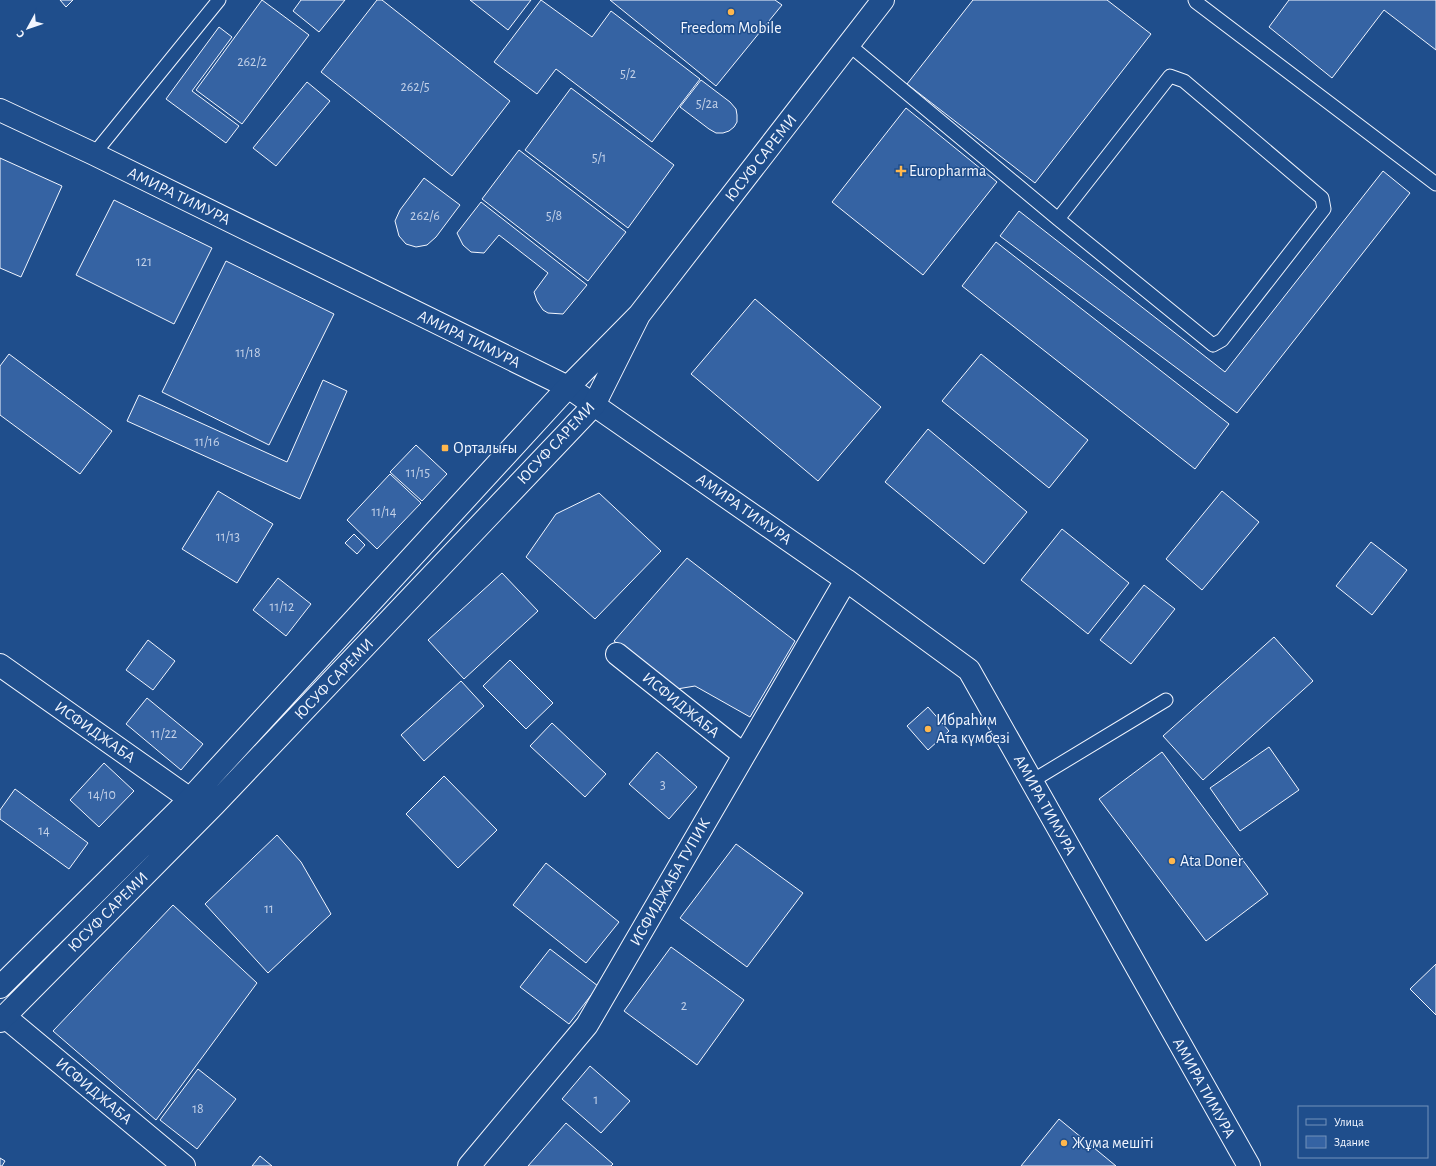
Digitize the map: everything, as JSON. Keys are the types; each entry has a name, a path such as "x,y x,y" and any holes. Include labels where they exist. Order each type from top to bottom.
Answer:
{"street":[{"name":"ЮСУФ САРЕМИ","path":"0,987 190,799 568,387 639,315 882,0"},
{"name":"АМИРА ТИМУРА","path":"0,110 94,154 568,387 846,580 969,670 1249,1166"},
{"name":"ЮСУФ САРЕМИ","path":"2,1019 214,805 594,405 639,315"},
{"name":"ИСФИДЖАБА ТУПИК","path":"469,1166 587,1025 846,580"},
{"name":"ИСФИДЖАБА","path":"618,654 744,755"},
{"name":"ИСФИДЖАБА","path":"0,665 190,799"},
{"name":"ИСФИДЖАБА","path":"2,1019 184,1166"}],"lane":[{"path":"94,154 219,0"},
{"path":"1195,0 1202,7 1436,184"},
{"path":"848,44 1058,219 1213,345 1222,340 1324,209 1322,198 1184,81 1170,76 1058,219"},
{"path":"1032,782 1166,700"}],"building":[{"path":"60,0 73,0 66,7"},
{"path":"262,0 309,35 242,124 196,90"},
{"path":"301,0 345,0 319,32 293,11"},
{"path":"377,0 382,0 510,101 452,176 321,72"},
{"path":"470,0 531,0 508,30"},
{"path":"541,0 592,37 611,11 700,79 652,142 556,69 537,94 494,62"},
{"path":"610,0 775,0 782,5 716,86"},
{"path":"973,0 1107,0 1151,34 1035,183 907,84"},
{"path":"1289,0 1436,0 1436,50 1384,10 1332,78 1269,27"},
{"path":"219,27 232,37 192,91 239,126 226,143 166,99"},
{"path":"701,80 730,102 736,109 737,122 729,131 716,133 680,107"},
{"path":"307,82 330,101 276,166 253,148"},
{"path":"571,88 674,165 628,228 525,150"},
{"path":"906,108 997,182 923,275 832,202"},
{"path":"519,150 626,232 588,281 482,199"},
{"path":"0,158 62,186 21,277 0,268"},
{"path":"1383,171 1410,193 1237,413 1000,236 1019,211 1225,372"},
{"path":"424,178 460,205 436,237 427,245 416,247 406,244 399,236 395,221 400,210"},
{"path":"114,200 212,248 174,324 76,275"},
{"path":"481,202 587,285 563,314 548,313 543,310 537,301 534,292 548,273 499,235 484,253 471,252 463,245 457,233"},
{"path":"996,242 1229,424 1195,469 962,286"},
{"path":"226,261 334,314 269,445 162,392"},
{"path":"755,299 881,407 818,481 691,374"},
{"path":"9,354 112,431 80,474 0,415 0,366"},
{"path":"981,354 1088,440 1049,488 942,401"},
{"path":"323,380 347,391 300,499 127,421 139,395 287,462"},
{"path":"928,429 1027,512 984,564 885,482"},
{"path":"416,445 447,474 422,501 390,472"},
{"path":"390,474 421,503 377,549 347,520"},
{"path":"218,491 273,524 237,583 182,549"},
{"path":"1222,491 1259,522 1202,590 1166,559"},
{"path":"599,493 661,551 595,619 526,557 556,514"},
{"path":"1062,529 1129,583 1088,634 1021,580"},
{"path":"354,534 365,545 357,554 345,543"},
{"path":"1371,542 1407,570 1372,615 1336,586"},
{"path":"687,558 795,641 750,717 695,686 677,689 614,641"},
{"path":"502,573 538,611 464,679 428,640"},
{"path":"278,578 311,604 286,636 253,610"},
{"path":"1144,585 1175,609 1131,664 1100,640"},
{"path":"1274,637 1313,681 1203,780 1163,736"},
{"path":"148,640 175,661 153,690 126,670"},
{"path":"510,660 553,703 526,729 483,686"},
{"path":"461,681 484,706 424,761 401,735"},
{"path":"147,698 203,744 181,770 126,724"},
{"name":"Ибраhим Ата күмбезі","path":"928,707 949,731 928,750 907,726"},
{"path":"552,723 606,774 585,797 530,746"},
{"path":"1269,747 1299,790 1240,831 1210,788"},
{"path":"657,752 697,787 669,819 629,784"},
{"path":"1162,752 1268,894 1206,941 1099,799"},
{"path":"104,763 134,791 99,827 70,800"},
{"path":"444,776 497,830 458,868 406,814"},
{"path":"15,789 88,843 69,869 0,819 0,810"},
{"path":"277,835 301,862 331,914 268,973 205,904"},
{"path":"736,844 803,893 747,967 680,918"},
{"path":"546,863 619,922 586,963 513,905"},
{"path":"173,905 257,983 156,1120 53,1031"},
{"path":"671,947 744,1000 697,1065 624,1011"},
{"path":"550,949 598,986 569,1024 520,987"},
{"path":"1436,964 1436,1015 1410,989"},
{"path":"590,1066 630,1101 601,1133 562,1099"},
{"path":"198,1069 236,1099 197,1149 160,1120"},
{"name":"Жұма мешіті","path":"1059,1119 1116,1166 1021,1166"},
{"path":"566,1123 613,1164 611,1166 528,1166"},
{"path":"260,1156 272,1166 252,1166"},
{"path":"0,1158 5,1161 2,1166 0,1166"}],"place":[{"name":"Freedom Mobile","path":"731,12"},
{"name":"Europharma","path":"901,171"},
{"name":"Орталығы","path":"445,448"},
{"name":"Ибраhим Ата күмбезі","path":"928,729"},
{"name":"Ata Doner","path":"1172,861"},
{"name":"Жұма мешіті","path":"1064,1143"}]}
